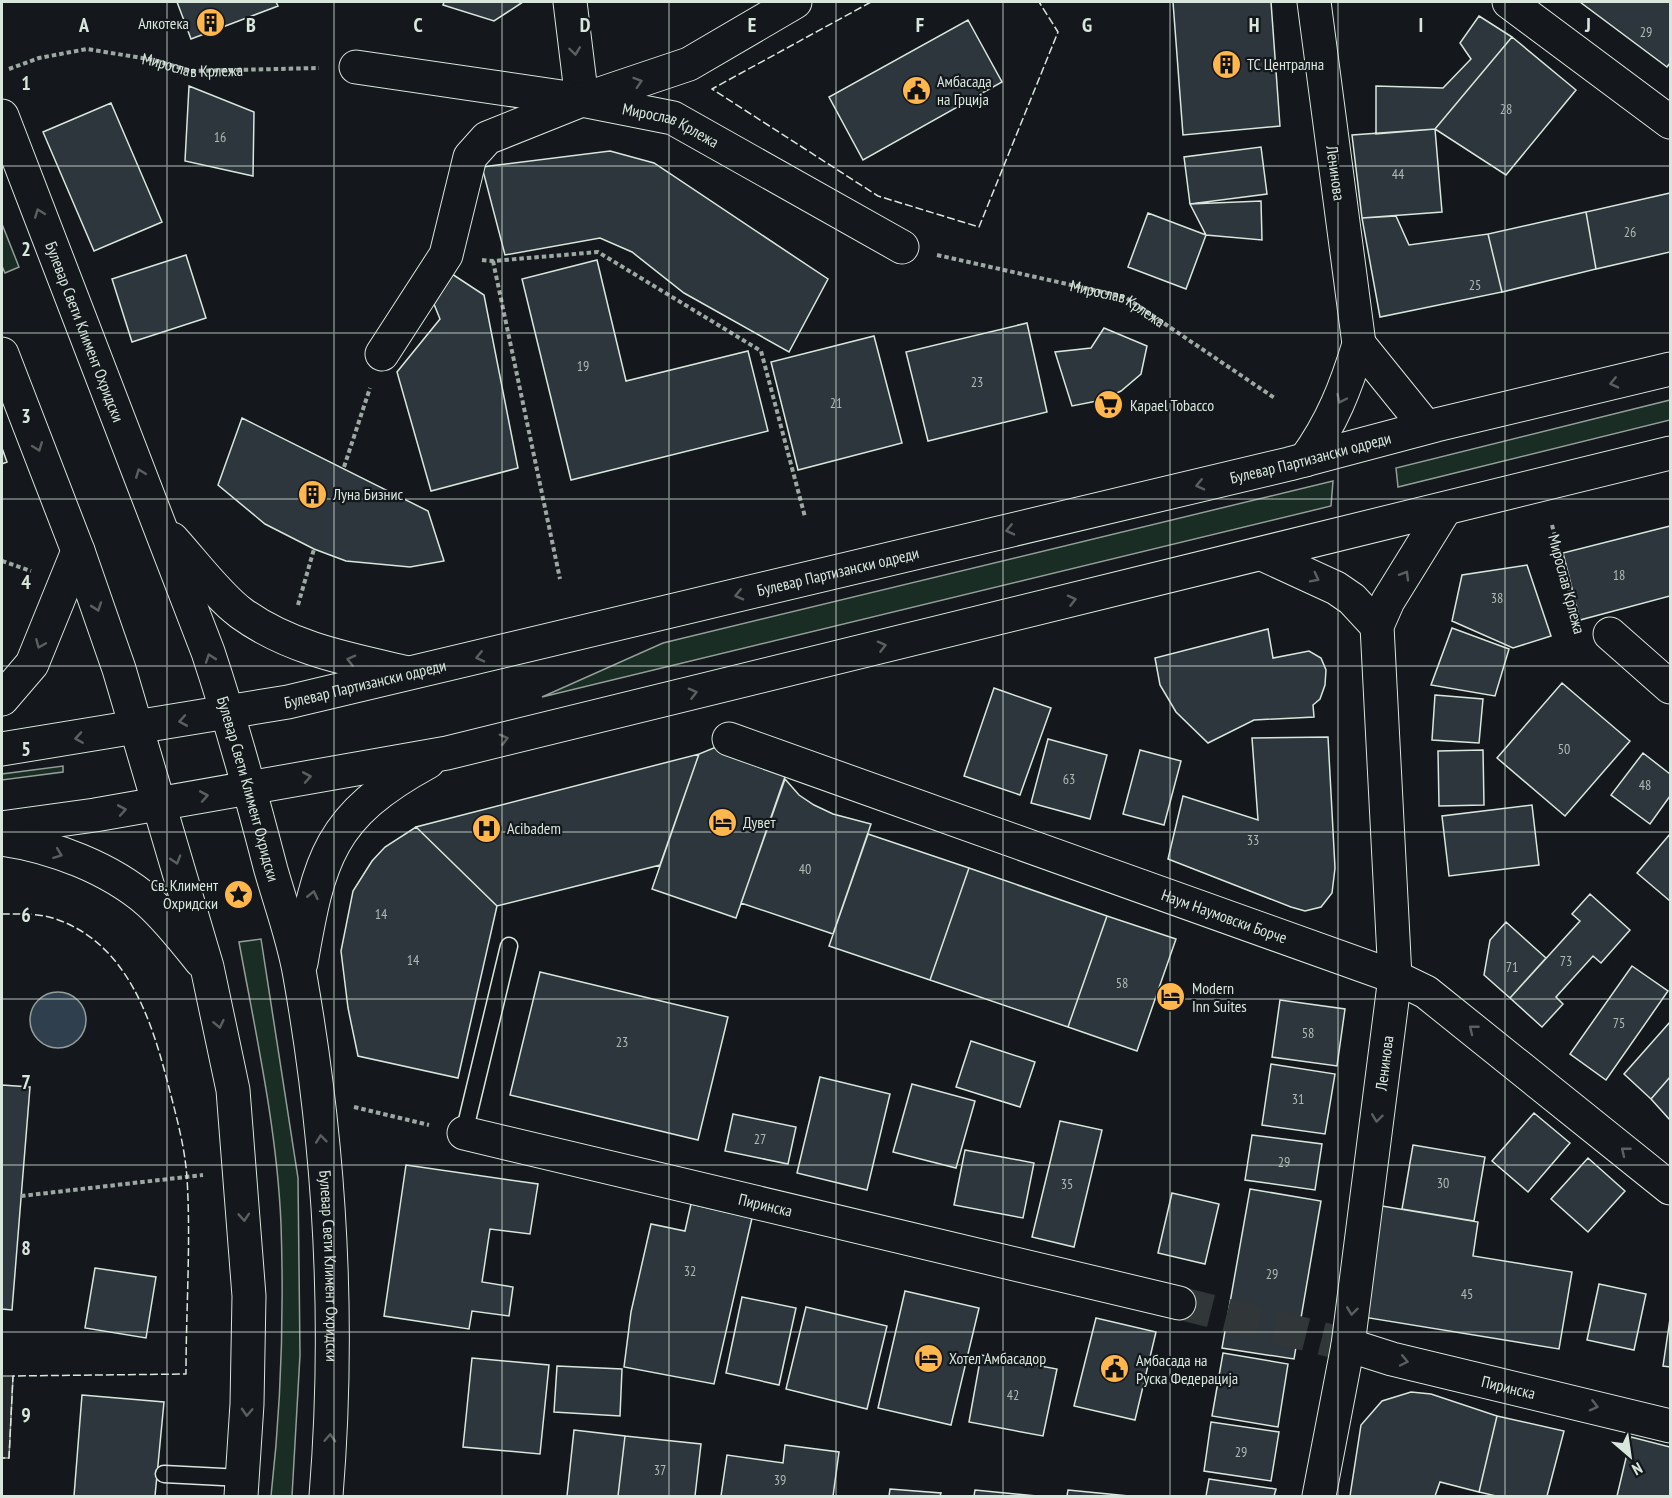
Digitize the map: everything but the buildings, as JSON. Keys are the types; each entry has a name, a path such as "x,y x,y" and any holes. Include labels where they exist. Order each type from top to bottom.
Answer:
{"street":[{"path":"570,2 582,100"},
{"path":"382,354 446,255 470,156 487,138 582,100 690,64 795,2"},
{"name":"Ленинова","path":"1305,460 1325,433 1345,390 1359,344 1314,2"},
{"path":"1509,2 1671,122"},
{"name":"Мирослав Крлежа","path":"356,67 582,100 673,118 902,247"},
{"name":"Булевар Свети Климент Охридски","path":"2,116 161,528 229,713 300,974 318,1105 331,1270 333,1376 326,1497"},
{"path":"1359,344 1426,427"},
{"path":"2,354 78,551 137,729 207,967 233,1090 242,1175 249,1296 247,1404 241,1487"},
{"name":"Булевар Партизански одреди","path":"2,749 229,713 408,674 1305,460 1426,427 1671,369"},
{"path":"2,828 159,804 447,753 1671,453"},
{"name":"Ленинова","path":"1319,1497 1348,1345 1395,977 1377,626 1388,601 1445,509"},
{"path":"161,528 240,612 282,638 318,652 408,674"},
{"path":"2,699 32,664 78,551"},
{"path":"1262,554 1335,588 1352,599 1377,626"},
{"name":"Мирослав Крлежа","path":"1610,634 1671,687"},
{"name":"Наум Наумовски Борче","path":"729,739 1395,977 1426,992 1671,1188"},
{"path":"300,974 313,894 327,854 335,841 355,814 375,796 406,774 447,753"},
{"path":"2,839 30,843 106,872 148,902 207,967"},
{"name":"Пиринска","path":"464,1133 1179,1303"},
{"name":"Пиринска","path":"1348,1345 1392,1359 1671,1426"}],"lane":[{"path":"464,1133 509,946"},
{"path":"164,1474 241,1487"}],"path":[{"name":"Мирослав Крлежа","path":"9,69 39,58 87,49 154,60 190,71 356,67"},
{"name":"Мирослав Крлежа","path":"902,247 1125,297 1276,399"},
{"path":"446,255 494,261 598,252 761,351 805,517"},
{"path":"494,261 560,579"},
{"path":"344,467 382,354"},
{"name":"Мирослав Крлежа","path":"1552,525 1582,641 1610,634"},
{"path":"296,610 314,549"},
{"path":"2,561 37,574"},
{"path":"354,1107 464,1133"},
{"path":"21,1196 207,1174"}],"green space":[{"path":"2,224 19,267 5,273 2,266"},
{"path":"1670,400 1670,420 1398,487 1396,468"},
{"path":"1333,481 1331,506 542,697 663,643"},
{"path":"63,766 63,772 2,780 2,774"},
{"path":"261,939 298,1178 300,1355 292,1496 271,1496 281,1361 279,1188 259,1047 239,942"}],"shaded area":[{"path":"2,1376 13,1376 9,1458 2,1458"}],"water":[{"path":"52,992 64,992 74,996 82,1004 86,1020 82,1036 74,1044 64,1048 52,1048 42,1044 34,1036 30,1026 30,1014 34,1004 42,996"}],"tunnel":[{"path":"1179,1303 1348,1345"}],"fence":[{"path":"871,2 712,89 878,196 979,227 1058,32 1039,2"},
{"path":"2,914 49,917 80,931 101,946 132,986 153,1034 177,1119 186,1166 189,1227 186,1374 13,1376 9,1458 2,1458"}],"place":[{"name":"Алкотека","path":"210,23"},
{"name":"ТС Централна","path":"1226,64"},
{"name":"Амбасада на Грција","path":"916,90"},
{"name":"Kapael Tobacco","path":"1109,405"},
{"name":"Луна Бизнис","path":"312,494"},
{"name":"Дувет","path":"722,822"},
{"name":"Acibadem","path":"486,828"},
{"name":"Св. Климент Охридски","path":"239,894"},
{"name":"Modern Inn Suites","path":"1171,997"},
{"name":"Хотел Амбасадор","path":"928,1358"},
{"name":"Aмбасада на Руска Федерациjа","path":"1115,1369"}]}
